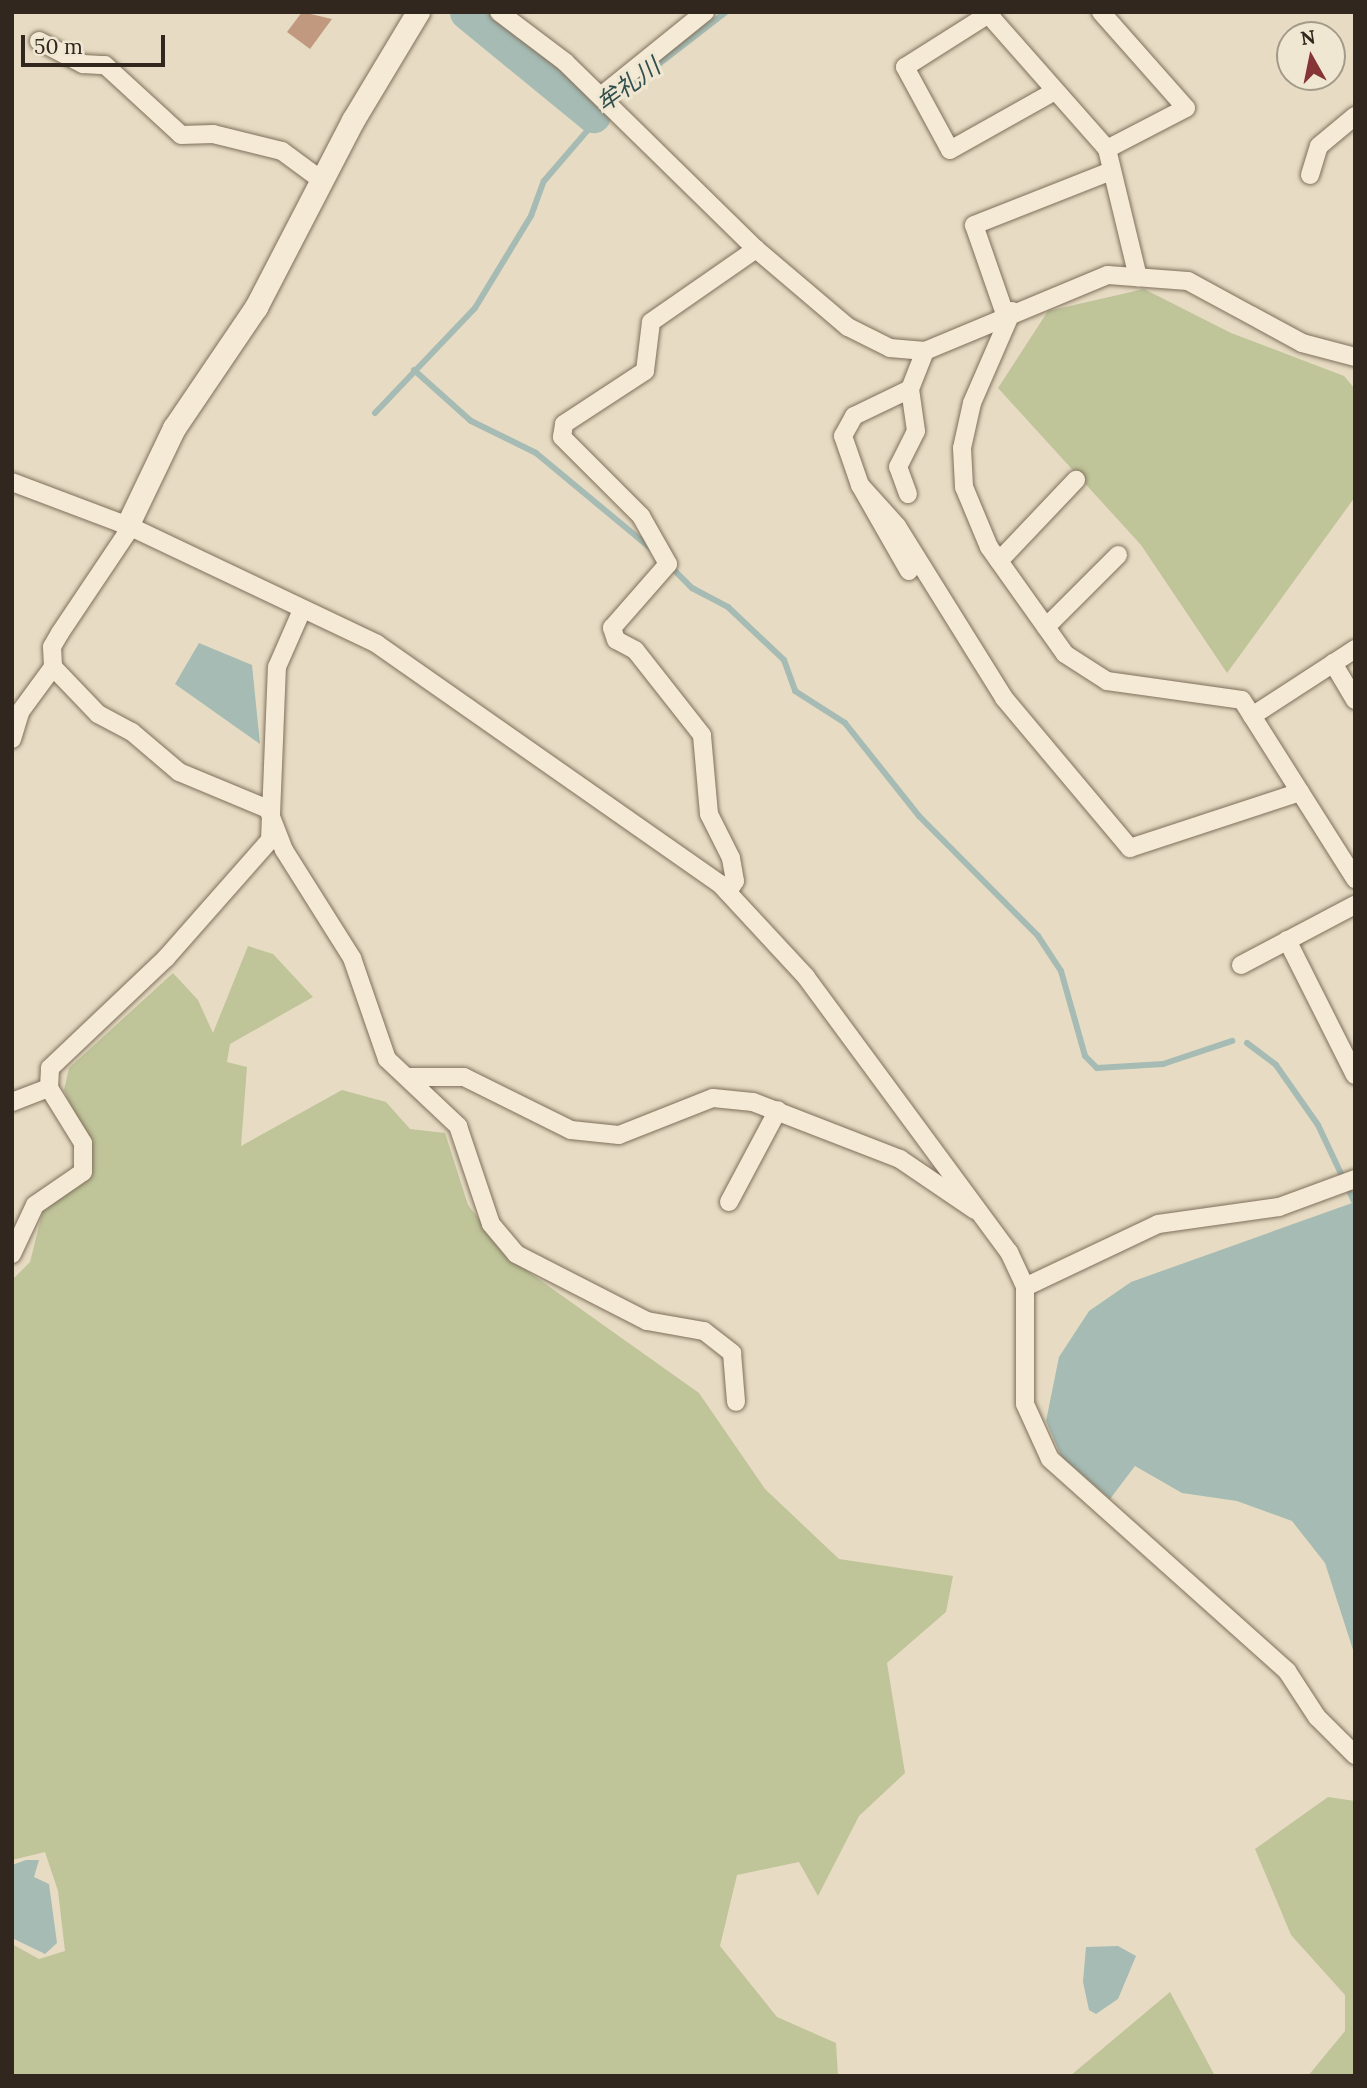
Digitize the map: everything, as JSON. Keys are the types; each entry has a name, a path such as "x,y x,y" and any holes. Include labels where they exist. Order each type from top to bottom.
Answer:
{"street":[{"path":"12,738 20,712 53,667 52,648 129,527 174,428 256,307 320,179 418,12"},
{"path":"499,12 601,96 756,249 848,327 890,348 925,351 1008,313 1108,275 1188,281 1302,343 1355,357"},
{"path":"601,96 705,12"},
{"path":"1101,12 1186,108 1107,149"},
{"path":"1055,91 950,150 905,67 990,14 1107,149 1138,277"},
{"path":"39,41 83,64 105,65 181,135 213,134 282,151 320,179"},
{"path":"1310,175 1319,146 1355,116"},
{"path":"1111,171 974,225 1008,313 972,404 961,449 964,487 999,561 1065,654 1107,681 1242,700 1355,879"},
{"path":"728,892 733,870 709,814 702,735 635,650 616,640 612,628 668,564 641,516 562,437 564,424 645,371 651,322 756,249"},
{"path":"908,494 898,467 916,431 910,389 925,351"},
{"path":"909,571 860,485 843,436 854,416 910,389"},
{"path":"999,561 1076,480"},
{"path":"12,482 129,527 377,644 674,848 728,892 806,977 980,1213 1024,1287 1025,1404 1050,1459 1287,1671 1355,1755"},
{"path":"860,485 897,526 1004,698 1130,848 1300,792"},
{"path":"1046,627 1118,555"},
{"path":"12,1254 35,1205 83,1172 83,1143 49,1088 50,1068 61,1054 166,957 270,840 275,823 278,667 302,610"},
{"path":"1252,716 1355,649"},
{"path":"1333,663 1355,699"},
{"path":"53,667 98,714 179,772 254,799 275,823 284,850 352,958 387,1059 458,1126 491,1224 516,1254 647,1321 704,1331 732,1353 736,1402"},
{"path":"1241,965 1355,905"},
{"path":"1287,940 1355,1074"},
{"path":"408,1077 475,1080 571,1130 619,1135 713,1098 778,1110 815,1131 900,1159 980,1213"},
{"path":"12,1102 49,1088"},
{"path":"729,1202 778,1110"},
{"path":"1024,1287 1158,1224 1279,1208 1355,1179"}],"green space":[{"path":"1144,289 1231,333 1344,376 1355,389 1355,497 1227,673 1141,545 998,388 1048,311"},
{"path":"248,946 273,954 313,997 230,1044 227,1062 247,1067 241,1146 342,1090 386,1102 410,1129 445,1133 468,1205 509,1258 699,1393 765,1489 839,1559 953,1576 946,1612 887,1663 905,1773 859,1816 818,1896 799,1862 737,1875 720,1946 777,2017 836,2043 838,2076 12,2076 12,1944 39,1959 65,1951 58,1891 45,1852 12,1860 12,1280 30,1262 43,1210 90,1178 91,1148 64,1090 69,1068 173,973 198,1000 213,1033"},
{"path":"1328,1797 1355,1801 1355,2076 1308,2076 1345,2031 1345,1995 1291,1935 1255,1849"},
{"path":"1170,1992 1215,2076 1070,2076"}],"water":[{"path":"199,643 252,665 260,744 175,684"},
{"path":"1355,1202 1355,1656 1325,1563 1292,1521 1237,1501 1182,1493 1135,1466 1110,1499 1061,1456 1046,1421 1059,1357 1089,1311 1131,1282"},
{"path":"26,1860 39,1860 34,1877 49,1884 57,1943 45,1954 12,1938 12,1865"},
{"path":"1118,1946 1136,1956 1118,1999 1096,2014 1089,2010 1083,1982 1086,1947"}],"building":[{"path":"302,12 332,19 310,49 287,32"}],"waterway":[{"name":"牟礼川","path":"467,12 593,115"},
{"path":"375,413 475,308 531,216 544,181 593,124 593,115 726,12"},
{"path":"414,370 471,421 536,453 654,551"},
{"path":"673,569 692,588 728,607 784,660 795,691 845,723 919,816 1038,936 1061,971 1085,1056 1097,1068 1163,1064 1232,1041"},
{"path":"1247,1043 1276,1065 1318,1125 1354,1201"}]}
